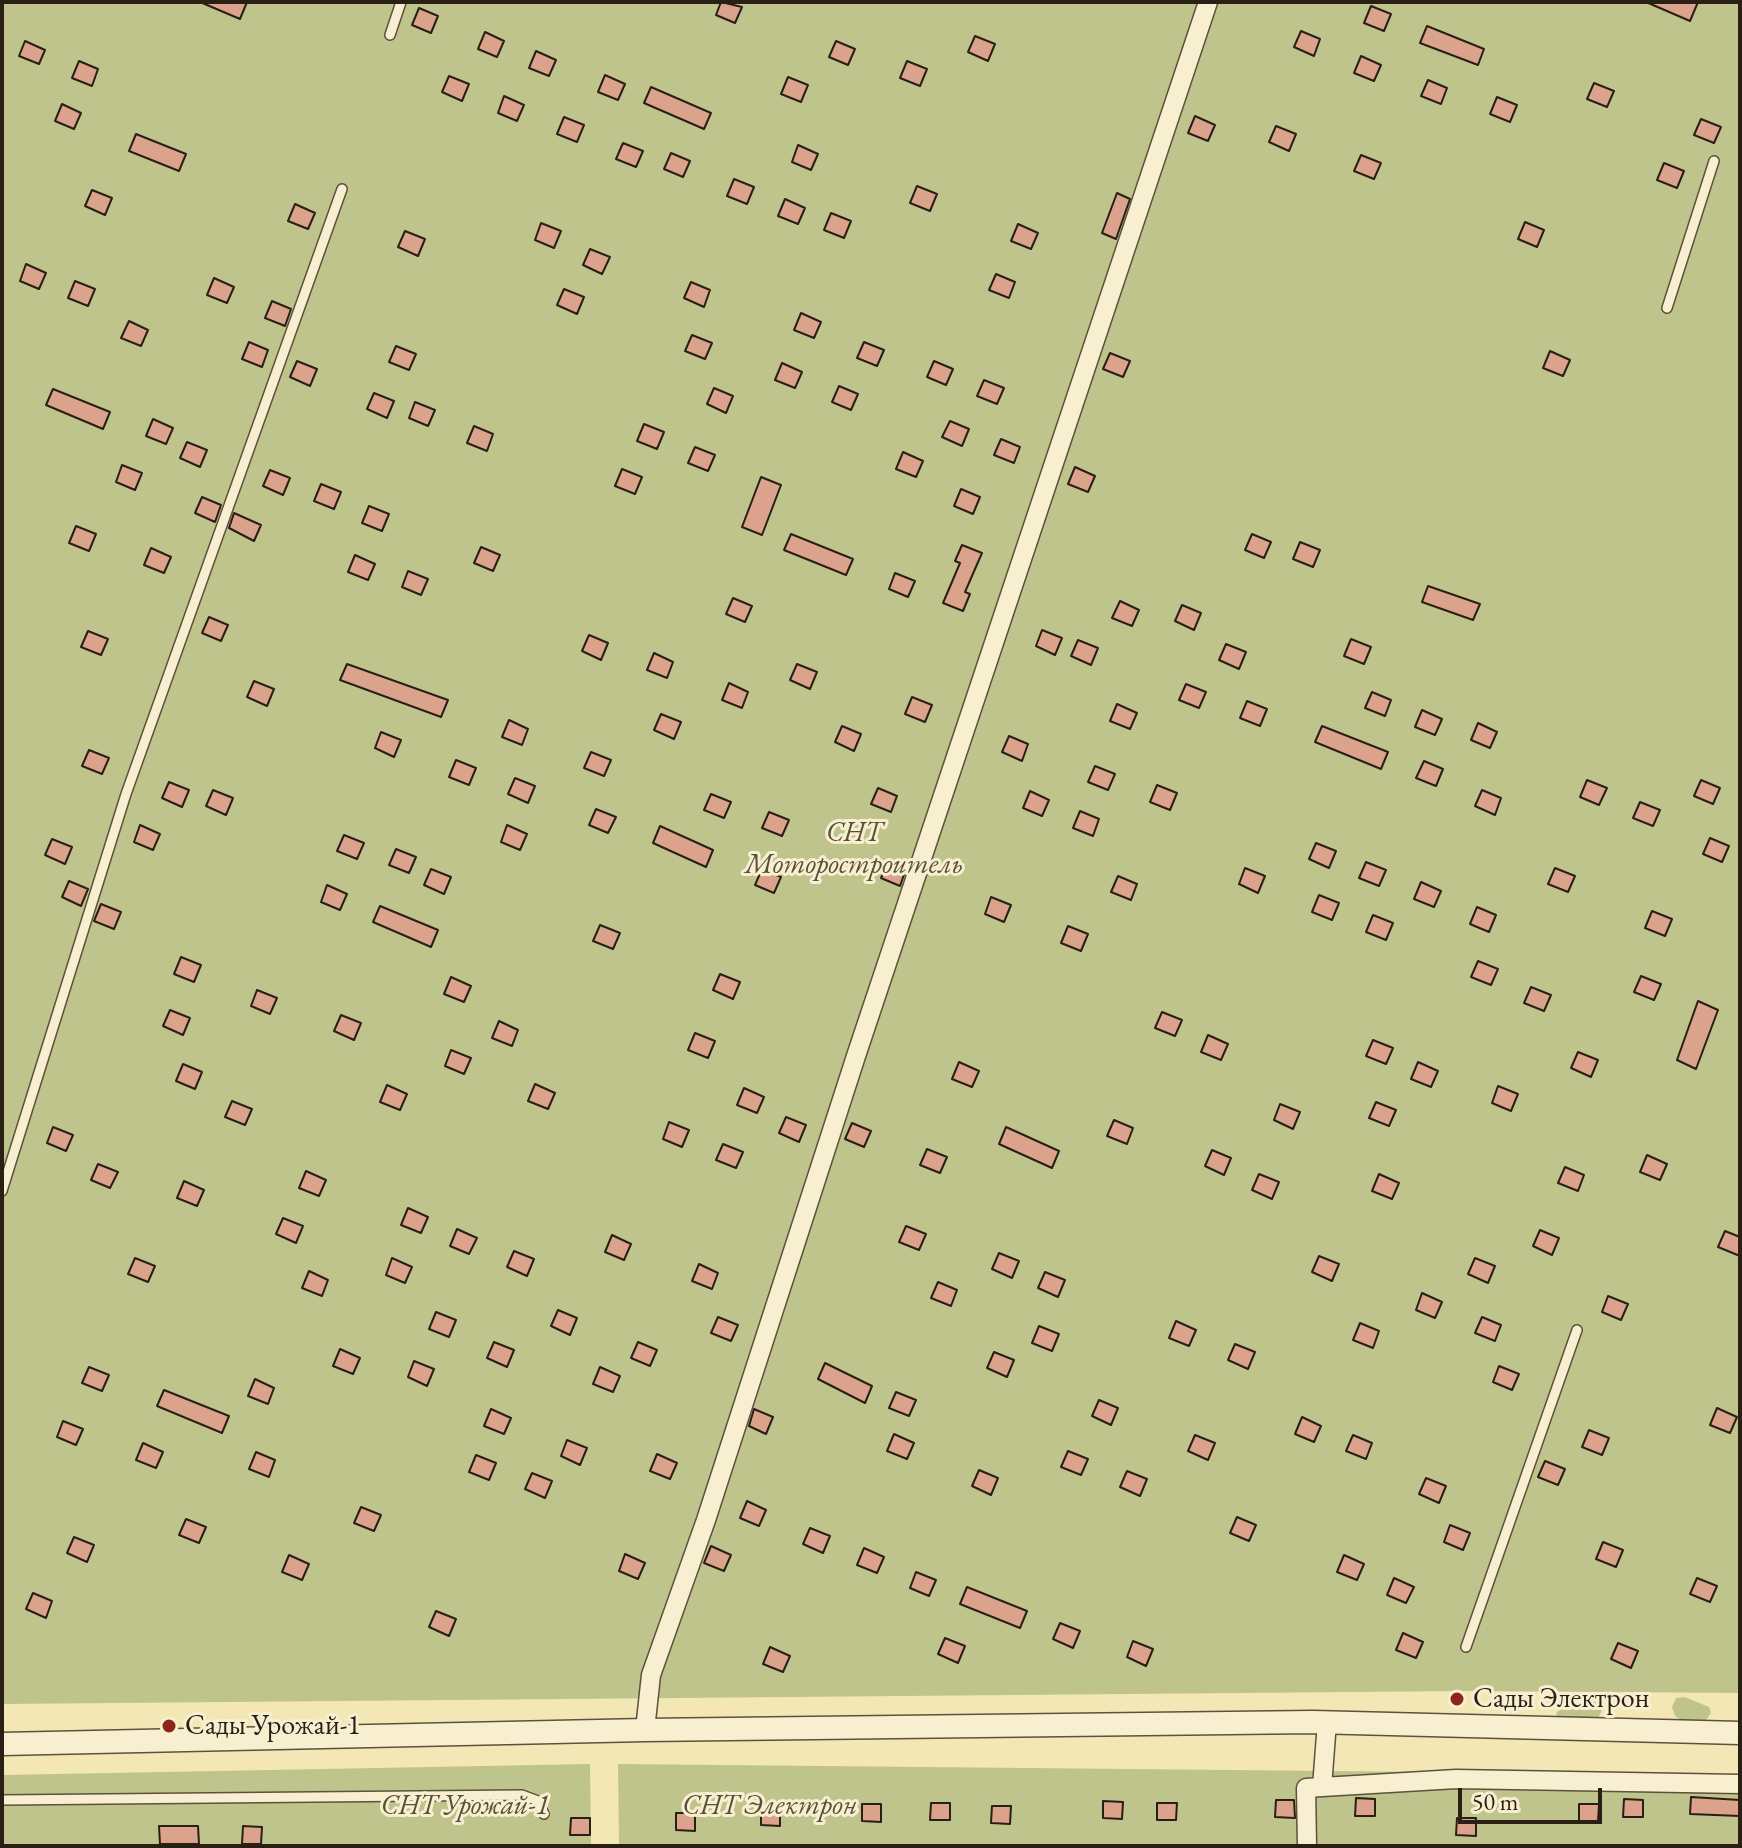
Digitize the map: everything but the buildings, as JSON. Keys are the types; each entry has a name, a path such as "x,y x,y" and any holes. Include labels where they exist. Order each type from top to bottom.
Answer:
{"street":[{"path":"645,1730 651,1675 692,1562 857,1053 1208,2"},
{"path":"1322,1787 1327,1722"},
{"path":"2,1744 645,1730 1327,1722 1740,1733"},
{"path":"1307,1846 1306,1788 1456,1779 1740,1784"}],"lane":[{"path":"390,35 401,2"},
{"path":"1667,308 1714,161"},
{"path":"2,1191 126,794 342,189"},
{"path":"1466,1647 1577,1330"},
{"path":"2,1800 522,1795 538,1801 544,1814"}],"green space":[{"name":"СНТ Моторостроитель","path":"2,2 1740,2 1740,1693 1465,1691 2,1704"},
{"path":"1685,1697 1709,1707 1711,1713 1706,1720 1684,1722 1675,1716 1672,1707 1676,1698"},
{"path":"1584,1698 1596,1702 1602,1710 1596,1723 1563,1722 1556,1715 1558,1711"},
{"name":"СНТ Урожай-1","path":"590,1764 591,1846 2,1846 2,1775"},
{"name":"СНТ Электрон","path":"618,1764 1740,1775 1740,1846 619,1846"}],"place":[{"name":"Сады Электрон","path":"1457,1699"},
{"name":"Сады Урожай-1","path":"169,1726"}]}
